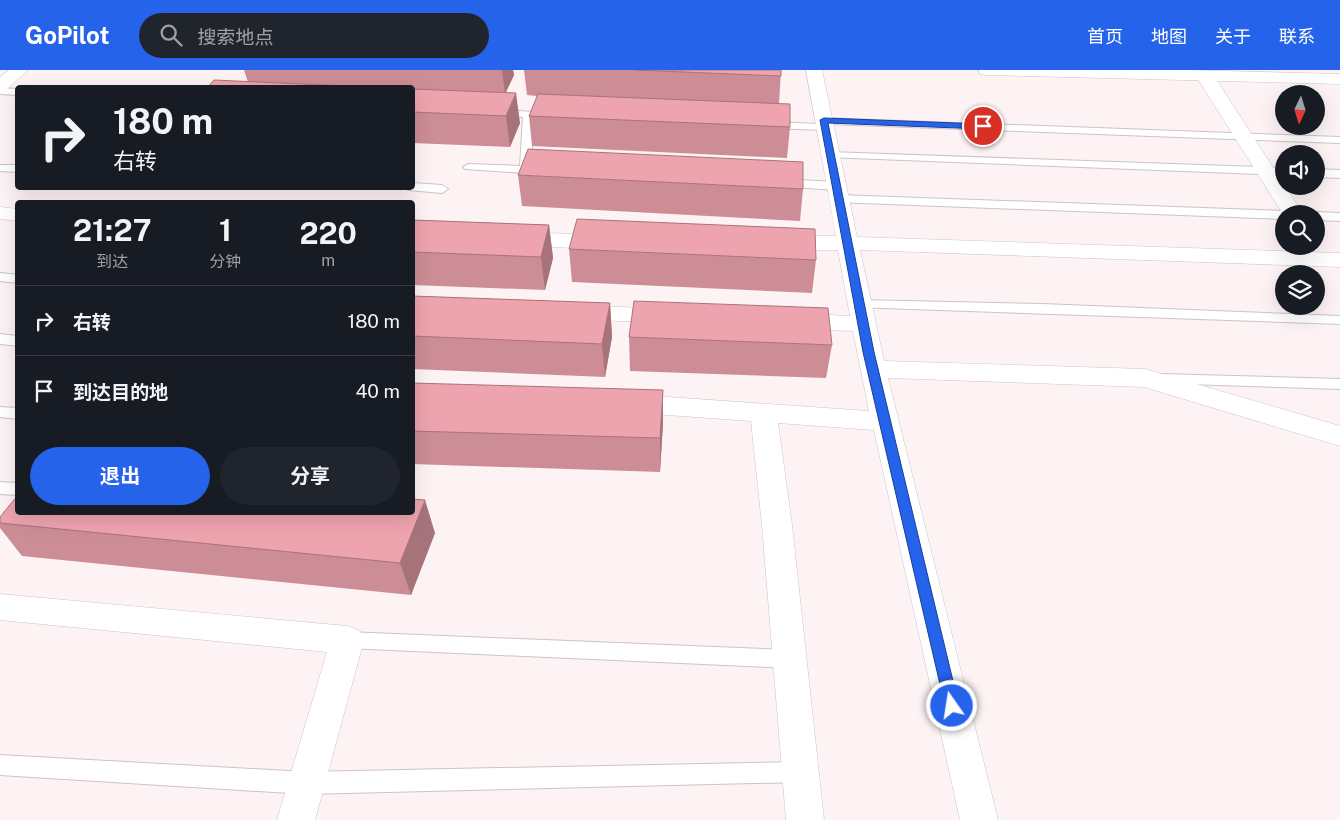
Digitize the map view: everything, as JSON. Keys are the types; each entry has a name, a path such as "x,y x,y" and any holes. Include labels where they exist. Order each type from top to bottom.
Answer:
{"street":[{"path":"0,86 20,70"},
{"path":"814,70 872,369 979,820"},
{"path":"986,70 1340,79"},
{"path":"1205,76 1242,136 1274,171 1289,205"},
{"path":"0,213 15,215"},
{"path":"492,238 632,243"},
{"path":"759,243 848,243 1328,255 1340,280"},
{"path":"550,312 687,317"},
{"path":"775,321 861,314"},
{"path":"872,369 1145,378 1340,436"},
{"path":"597,402 885,421"},
{"path":"763,413 777,525 805,820"},
{"path":"0,607 347,640 296,820"}],"lane":[{"path":"0,91 15,92"},
{"path":"490,112 558,115"},
{"path":"525,170 529,114"},
{"path":"756,124 824,124 1340,140"},
{"path":"830,155 1274,171"},
{"path":"469,167 554,171"},
{"path":"0,168 15,169"},
{"path":"1325,173 1340,174"},
{"path":"768,182 838,192 1275,215"},
{"path":"415,187 442,189"},
{"path":"1325,216 1340,217"},
{"path":"0,277 15,279"},
{"path":"861,314 1042,308 1340,320"},
{"path":"0,339 15,341"},
{"path":"1145,378 1340,384"},
{"path":"0,412 15,414"},
{"path":"0,488 15,489"},
{"path":"347,640 789,659"},
{"path":"0,764 306,783 800,772"}],"building":[{"path":"635,70 781,70 781,76"},
{"path":"214,80 323,85 210,85"},
{"path":"415,89 516,93 506,116 415,112"},
{"path":"538,94 790,104 790,127 529,116"},
{"path":"528,149 803,162 803,189 518,175"},
{"path":"577,219 815,229 816,260 569,249"},
{"path":"415,220 549,225 541,257 415,252"},
{"path":"415,296 610,303 602,344 415,336"},
{"path":"634,301 828,308 832,345 629,337"},
{"path":"415,383 663,390 660,438 415,431"},
{"path":"15,499 15,515 415,515 415,499 425,500 400,563 0,523 0,517"}],"route":[{"path":"952,706 869,352 824,120 983,126"}]}
